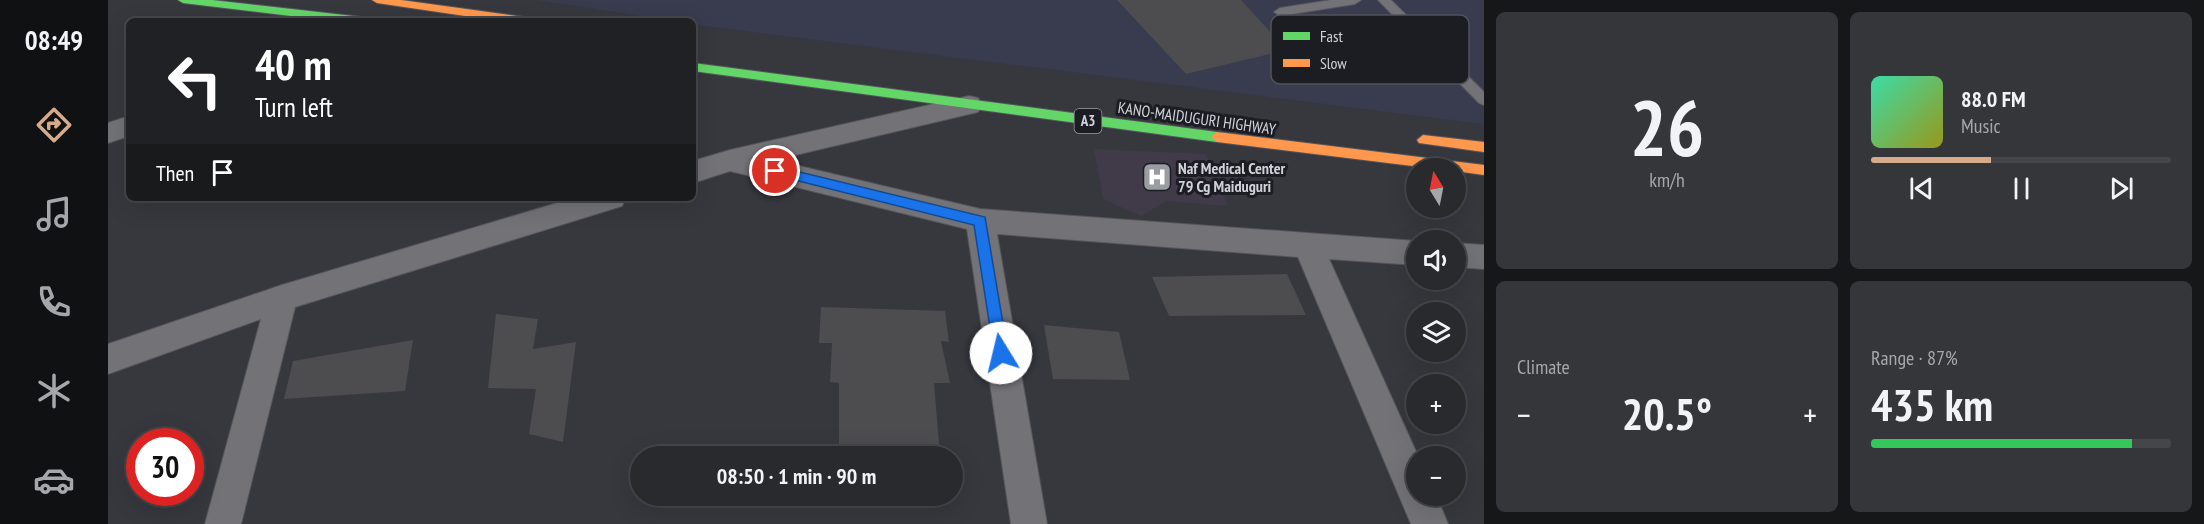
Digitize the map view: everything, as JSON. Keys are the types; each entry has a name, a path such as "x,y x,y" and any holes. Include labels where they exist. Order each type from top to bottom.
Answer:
{"highway":[{"path":"183,0 336,18"},
{"path":"377,0 503,18"},
{"name":"KANO-MAIDUGURI HIGHWAY","path":"696,67 883,91 969,105 1484,170"},
{"path":"1414,139 1484,147"}],"street":[{"path":"696,171 730,160 969,105"},
{"path":"108,133 126,127"},
{"path":"730,160 980,221 1406,252"},
{"path":"108,359 282,298 602,201"},
{"path":"980,221 1029,524"},
{"path":"1308,246 1406,469"},
{"path":"1466,256 1484,257"},
{"path":"223,524 282,298"},
{"path":"1422,506 1430,524"}],"lane":[{"path":"1280,12 1355,0"},
{"path":"1384,0 1399,15"},
{"path":"1468,84 1484,100"}],"shaded area":[{"path":"537,0 1484,0 1484,124 705,26 696,24 696,18 654,18"},
{"name":"Naf Medical Center 79 Cg Maiduguri","path":"1094,149 1206,154 1228,206 1166,201 1141,216 1103,199"}],"building":[{"path":"1117,0 1241,0 1271,33 1271,54 1186,74"},
{"path":"1287,274 1306,315 1169,316 1152,277"},
{"path":"821,307 945,311 949,342 941,341 950,383 934,383 939,446 839,446 839,383 830,382 832,343 819,343"},
{"path":"496,314 538,319 533,349 576,342 563,442 529,434 536,389 488,388"},
{"path":"1044,325 1119,332 1130,380 1053,379"},
{"path":"413,340 405,391 284,399 293,361"}],"traffic: fast":[{"path":"183,0 336,18"},
{"path":"696,67 1217,137"}],"traffic: slow":[{"path":"377,0 503,18"},
{"path":"1217,137 1484,170"},
{"path":"1423,140 1484,147"}],"place":[{"name":"Naf Medical Center 79 Cg Maiduguri","path":"1157,177"}],"route":[{"path":"775,171 980,221 1001,353"}]}
